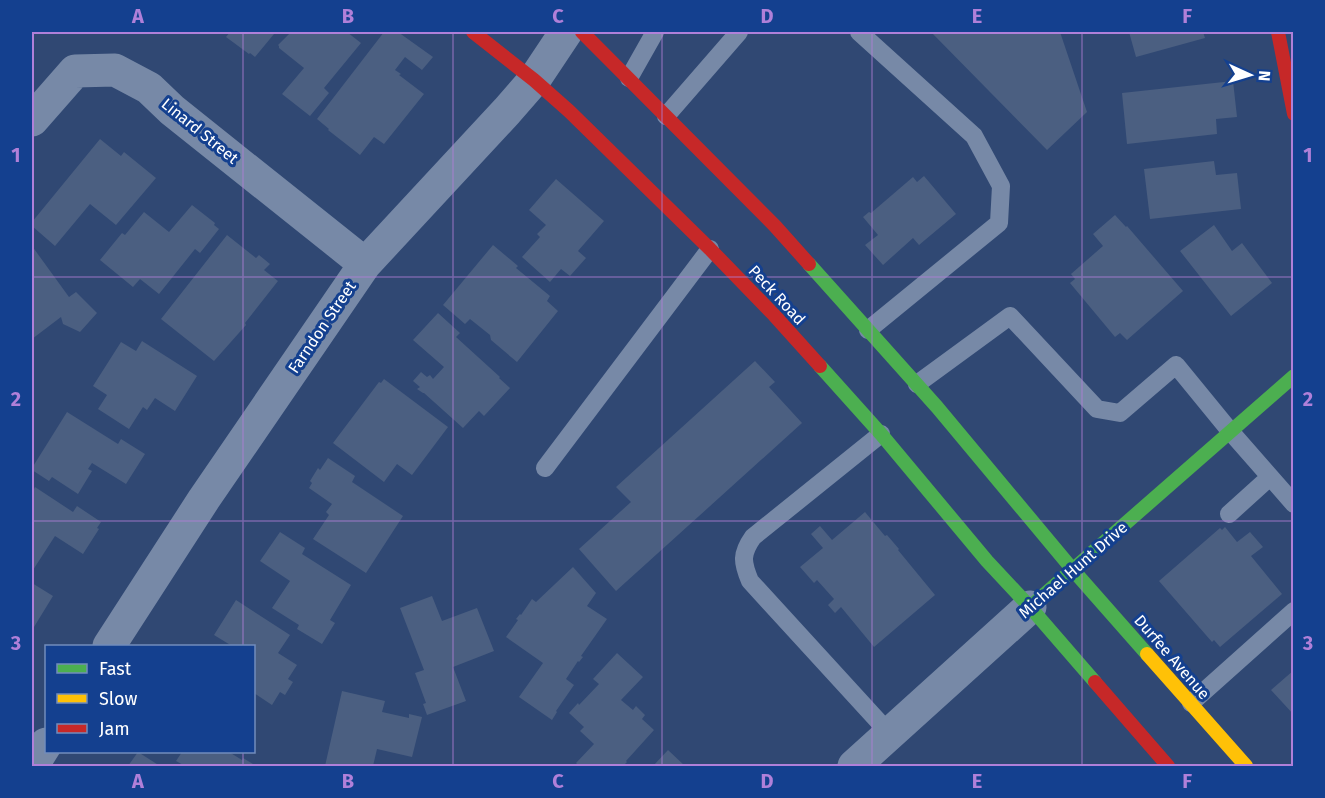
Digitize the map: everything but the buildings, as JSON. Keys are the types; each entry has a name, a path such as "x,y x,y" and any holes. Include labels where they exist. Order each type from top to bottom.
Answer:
{"main road":[{"name":"Peck Road","path":"473,32 534,80 568,111 710,249 774,315 881,434 987,561 1030,607"},
{"path":"582,32 775,226 917,384 1073,570"},
{"path":"1278,32 1293,114"},
{"name":"Michael Hunt Drive","path":"1030,607 1293,376"},
{"name":"Durfee Avenue","path":"1073,570 1246,766"},
{"path":"1030,607 1168,766"}],"street":[{"name":"Farndon Street","path":"110,645 204,499 365,264 534,80 566,32"},
{"name":"Linard Street","path":"32,120 75,71 115,70 149,88 172,110 365,264"},
{"name":"Michael Hunt Drive","path":"854,766 1030,607"},
{"path":"32,766 45,746"}],"lane":[{"path":"629,78 655,32"},
{"path":"666,116 739,32"},
{"path":"859,32 974,136 1001,186 999,223 868,330"},
{"path":"545,468 710,249"},
{"path":"917,384 1010,316 1097,409 1120,413 1176,365 1293,504"},
{"path":"881,434 753,537 745,548 743,564 750,580 890,734"},
{"path":"1228,514 1270,477"},
{"path":"1191,704 1293,611"}],"traffic: fast":[{"path":"809,264 937,407 1073,570 1147,654"},
{"path":"820,366 881,434 987,561 1095,682"},
{"path":"1030,607 1294,376"}],"traffic: slow":[{"path":"1147,654 1246,766"}],"traffic: jam":[{"path":"473,32 569,111 710,249 820,366"},
{"path":"582,32 775,226 809,264"},
{"path":"1278,32 1294,114"},
{"path":"1095,682 1168,766"}]}
